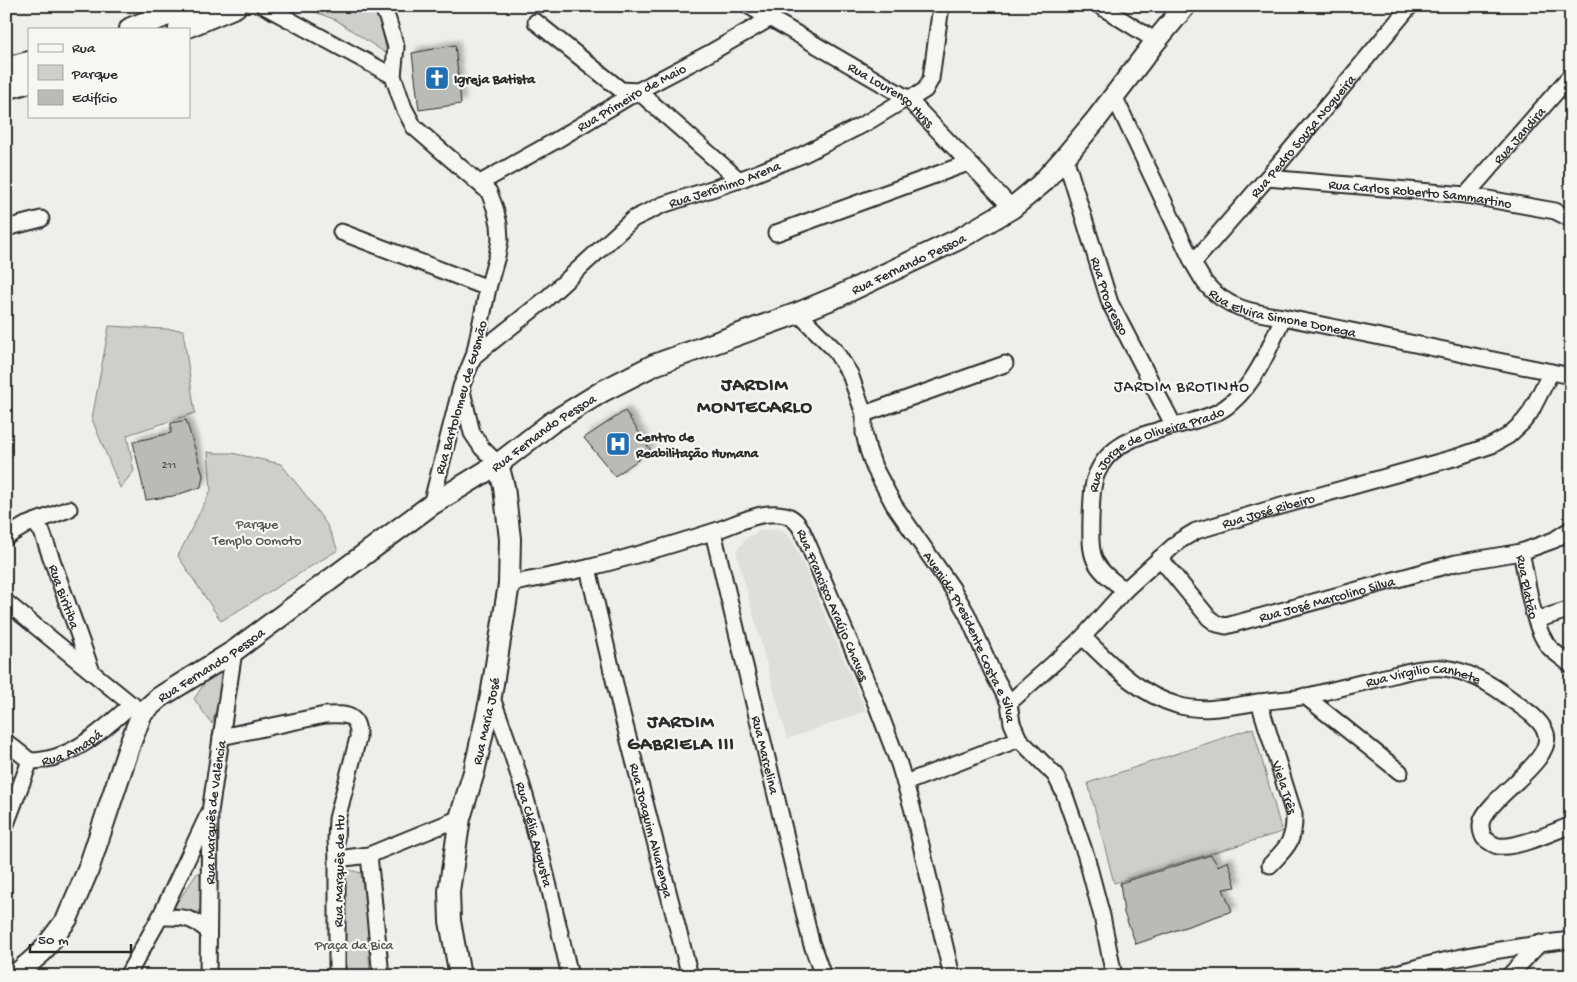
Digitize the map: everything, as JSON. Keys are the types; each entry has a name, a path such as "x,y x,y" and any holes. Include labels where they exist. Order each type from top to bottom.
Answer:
{"main road":[{"path":"133,28 187,6"},
{"path":"182,28 235,6"},
{"name":"Rua Fernando Pessoa","path":"14,976 42,952 67,919 88,870 130,744 137,709 160,697 234,651 431,505 498,464 551,423 603,391 654,365 839,296 959,239 1012,208 1041,184 1065,157 1185,6"},
{"path":"6,70 28,62"},
{"path":"6,88 28,81"},
{"name":"Rua Maria José","path":"460,976 450,921 449,891 460,818 474,772 491,696 509,584 510,539 504,487 498,464"}],"street":[{"path":"264,6 394,76 396,47 382,6"},
{"name":"Rua Lourenço Huss","path":"749,6 774,12 907,98 1012,208"},
{"name":"Rua Jerônimo Arena","path":"474,356 546,299 633,219 662,205 739,180 802,155 866,123 907,98 925,90 931,80 941,6"},
{"path":"1100,6 1156,41"},
{"name":"Rua Pedro Souza Nogueira","path":"1193,263 1267,178 1410,6"},
{"name":"Rua Primeiro de Maio","path":"480,183 638,91 708,54 774,12"},
{"path":"536,22 621,90 638,91 739,180"},
{"name":"Rua Jandira","path":"1466,194 1571,75"},
{"name":"Rua Bartolomeu de Gusmão","path":"394,76 404,108 414,127 489,192 499,224 500,240 497,256 488,288 474,356 461,387 431,505"},
{"name":"Rua Elvira Simone Donega","path":"1114,96 1193,263 1206,284 1218,296 1235,306 1254,313 1283,316 1571,376"},
{"name":"Rua Progresso","path":"1065,157 1110,303 1174,426"},
{"path":"776,233 968,162"},
{"name":"Rua Carlos Roberto Sammartino","path":"1267,178 1466,194 1555,211 1571,219"},
{"path":"6,228 41,219"},
{"path":"341,232 488,288"},
{"name":"Avenida Presidente Costa e Silva","path":"798,312 834,349 850,374 864,414 866,441 874,467 894,505 952,588 967,614 992,671 1009,703 1012,723 1019,740 1055,775 1064,792 1086,856 1102,916 1114,976"},
{"name":"Rua Jorge de Oliveira Prado","path":"1125,590 1098,567 1092,556 1090,539 1091,514 1093,486 1098,470 1108,456 1124,444 1143,435 1209,416 1223,410 1232,402 1261,366 1283,316"},
{"path":"864,414 1005,364"},
{"name":"Rua José Ribeiro","path":"1009,703 1083,637 1125,590 1179,541 1196,532 1267,510 1492,446 1508,436 1523,422 1530,413 1552,372"},
{"path":"461,387 472,433 482,448 498,464"},
{"path":"6,537 19,528 69,509"},
{"name":"Rua Francisco Araújo Chaves","path":"509,584 588,568 713,532 754,517 774,514 794,518 808,544 875,701 905,783 952,976"},
{"name":"Rua Biritiba","path":"34,522 42,532 92,672"},
{"name":"Rua Platão","path":"1571,529 1554,540 1521,552 1540,631 1549,647 1571,665"},
{"name":"Rua Marcelina","path":"713,532 811,942 823,976"},
{"name":"Rua José Marcolino Silva","path":"1160,558 1209,618 1217,624 1226,626 1456,563 1521,552"},
{"name":"Rua Joaquim Alvarenga","path":"588,568 622,714 690,976"},
{"path":"6,602 137,709"},
{"path":"1536,620 1571,608"},
{"name":"Rua Virgilio Canhete","path":"1083,637 1132,683 1150,694 1177,705 1208,708 1305,696 1418,669 1444,668 1468,674 1488,683 1508,696 1540,724 1546,732 1546,741 1540,758 1493,805 1482,819 1481,826 1484,838 1497,846 1508,846 1571,825"},
{"name":"Rua Marquês de Valência","path":"208,976 210,812 234,651"},
{"name":"Rua Clélia Augusta","path":"491,696 504,727 522,782 570,976"},
{"path":"1305,696 1400,772"},
{"name":"Viela Três","path":"1259,702 1294,814 1295,830 1290,841 1270,865"},
{"name":"Rua Amapá","path":"6,742 30,761 50,759 84,743 137,709"},
{"name":"Rua Marquês de Itu","path":"221,737 325,715 340,714 350,716 356,721 358,738 337,819 336,976"},
{"path":"905,783 1019,740"},
{"path":"6,824 30,761"},
{"path":"127,976 160,917 210,812"},
{"path":"337,859 369,855 460,818"},
{"path":"369,855 381,976"},
{"path":"160,917 185,918 197,921 208,931"},
{"path":"1386,976 1448,959 1540,943 1571,940"},
{"path":"1509,976 1540,943"}],"shaded area":[{"path":"781,529 793,541 866,711 787,739 736,551 748,537 762,530"}],"green space":[{"path":"300,6 375,6 378,10 387,54 336,20"},
{"path":"109,326 183,330 195,413 127,435 134,471 120,488 92,419"},
{"name":"Parque Templo Oomoto","path":"208,452 232,453 281,464 327,525 338,550 221,621 178,556 211,490"},
{"path":"224,669 220,696 212,724 194,699 211,673"},
{"path":"1253,728 1282,832 1114,883 1088,783"},
{"name":"Praça da Bica","path":"350,870 361,873 367,917 370,976 340,976 342,875"},
{"path":"198,872 207,886 202,912 186,912 174,907"}],"building":[{"name":"Igreja Batista","path":"455,45 461,104 419,110 412,53"},
{"name":"Centro de Reabilitação Humana","path":"625,411 651,451 615,476 584,438"},
{"path":"186,420 203,475 201,487 173,496 146,500 133,442 171,433 171,423"},
{"path":"1211,855 1218,866 1228,861 1236,887 1223,889 1232,911 1136,944 1124,913 1120,883"}],"place":[{"name":"Igreja Batista","path":"437,78"},
{"name":"Centro de Reabilitação Humana","path":"618,444"}],"district":[{"name":"JARDIM BROTINHO","path":"1182,385"},
{"name":"JARDIM MONTECARLO","path":"755,394"},
{"name":"JARDIM GABRIELA III","path":"681,731"}]}
